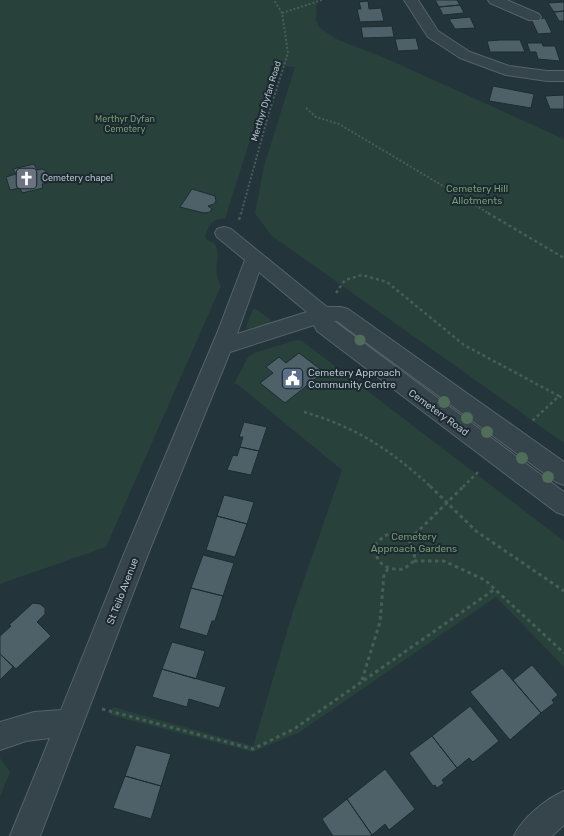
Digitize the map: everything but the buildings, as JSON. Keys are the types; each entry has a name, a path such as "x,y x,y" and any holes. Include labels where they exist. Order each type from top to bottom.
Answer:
{"street":[{"path":"411,0 433,34 465,55 506,70 547,76 564,76"},
{"path":"494,0 534,17"},
{"name":"Cemetery Road","path":"224,233 322,314 324,326 564,505"},
{"name":"St Teilo Avenue","path":"24,836 74,714 136,554 221,347 255,258"},
{"path":"221,347 322,314 341,314 564,475"},
{"path":"0,736 74,714"},
{"path":"530,836 564,806"}],"path":[{"name":"Merthyr Dyfan Road","path":"244,206 268,116 288,54 282,13 274,0"},
{"path":"282,13 322,0"},
{"path":"306,108 316,117 339,124 564,258"},
{"path":"322,314 345,280 362,276 387,282 464,345 564,399"},
{"path":"531,423 559,396"},
{"path":"304,412 344,425 371,438 400,459 474,530 496,547 564,591"},
{"path":"410,539 483,468"},
{"path":"414,561 415,549 410,539 396,534 384,536 379,539 374,550 375,556 379,562 388,569 404,569 414,561 444,561 472,572 495,589 564,653"},
{"path":"362,680 380,622 384,574 388,569"},
{"path":"74,714 253,749 294,729 362,680 495,589"}],"green space":[{"path":"0,0 317,0 316,20 319,27 336,39 385,58 564,139 564,443 272,236 255,214 264,166 295,67 271,65 269,80 225,219 217,219 214,221 208,229 205,237 207,240 214,243 217,248 217,273 221,286 106,547 0,584"},
{"path":"253,309 256,309 271,320 270,323 248,329 246,327"},
{"name":"Cemetery Approach Gardens","path":"296,340 302,341 564,541 564,667 496,597 300,732 253,752 110,715 113,707 253,746 293,611 342,470 237,384 234,384 248,357 254,353"},
{"path":"0,758 10,772 0,797"}],"place":[{"name":"Cemetery chapel","path":"27,178"},
{"name":"Cemetery Approach Community Centre","path":"292,378"}],"park label":[{"name":"Merthyr Dyfan Cemetery","path":"125,124"},
{"name":"Cemetery Hill Allotments","path":"477,194"}]}
